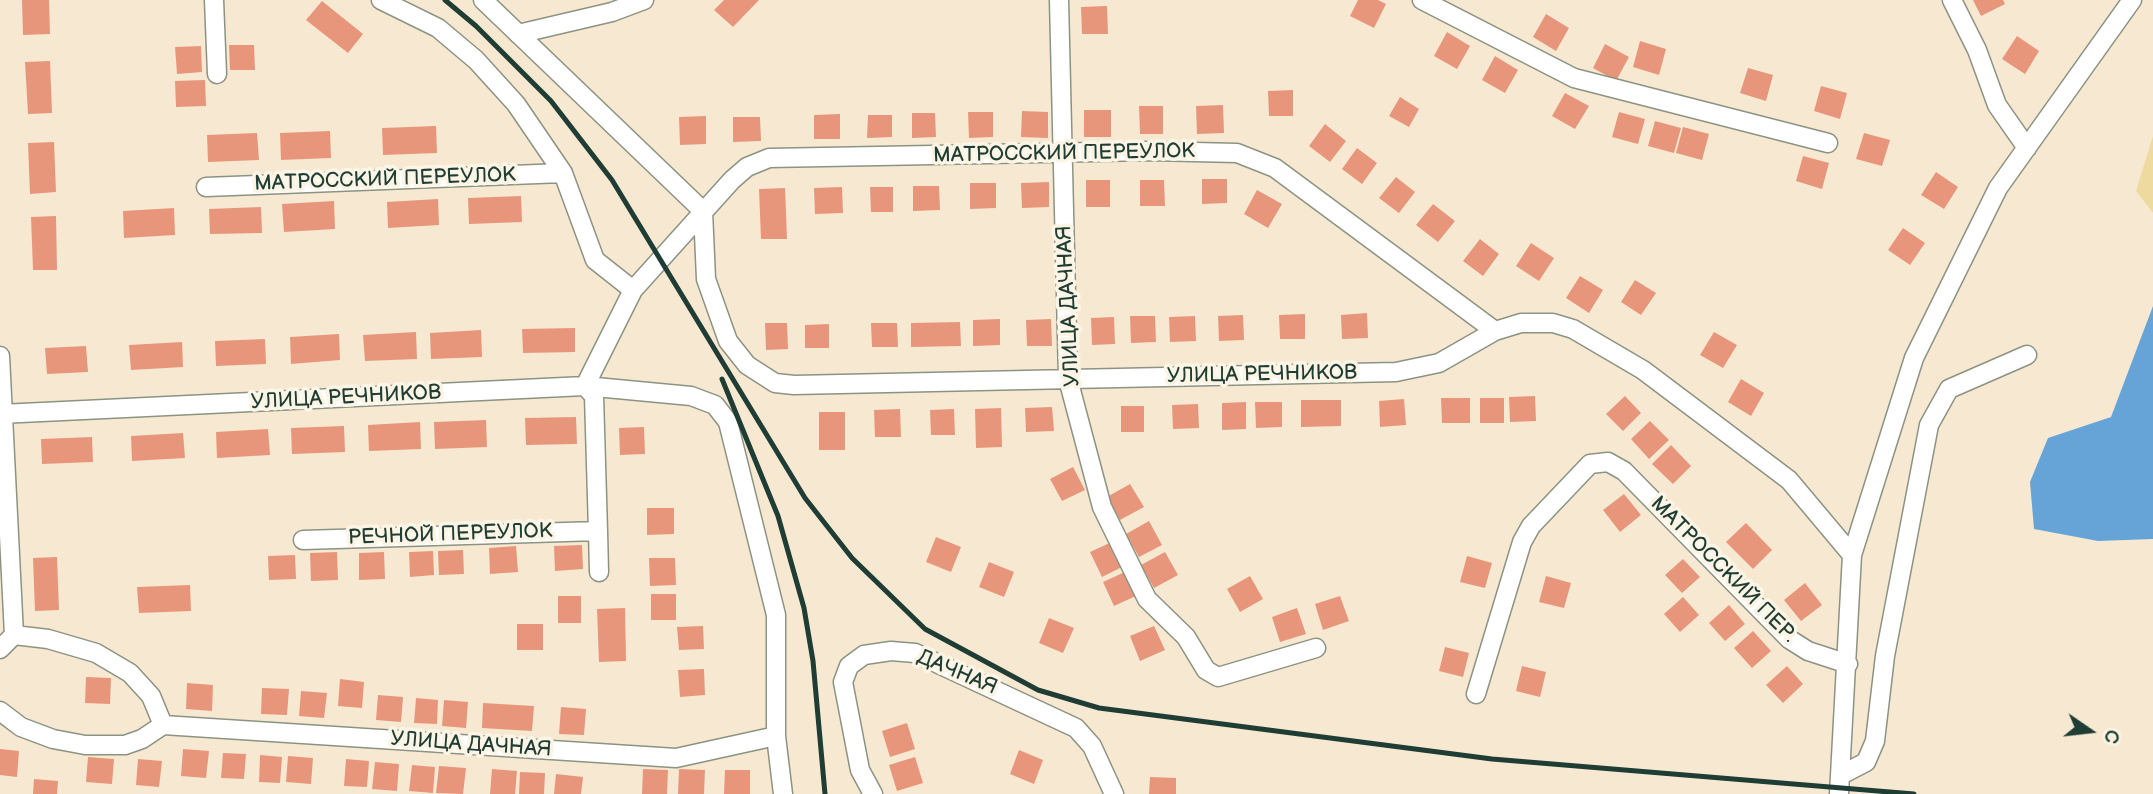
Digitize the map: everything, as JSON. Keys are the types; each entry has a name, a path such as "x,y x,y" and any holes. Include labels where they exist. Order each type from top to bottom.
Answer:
{"street":[{"path":"214,0 217,74"},
{"path":"381,0 438,28 477,60 516,104 563,173 595,260 633,290 585,386 594,397 599,572"},
{"path":"483,0 703,211"},
{"path":"518,34 612,12 644,0"},
{"name":"УЛИЦА ДАЧНАЯ","path":"1059,0 1068,379 1102,507 1147,599 1186,637 1206,670 1218,677 1316,648"},
{"path":"1422,0 1574,78 1828,143"},
{"path":"1952,0 1977,50 1997,104 2027,148"},
{"path":"1839,794 1852,555 1914,358 1998,188 2132,0"},
{"name":"МАТРОССКИЙ ПЕРЕУЛОК","path":"633,290 703,211 747,167 769,158 1151,151 1237,153 1275,168 1495,331"},
{"name":"МАТРОССКИЙ ПЕРЕУЛОК","path":"206,187 563,173"},
{"name":"УЛИЦА РЕЧНИКОВ","path":"703,211 706,279 729,341 747,365 775,383 794,385 1395,372 1439,363 1495,331 1521,323 1553,323 1573,329 1643,370 1788,480 1852,555"},
{"path":"1841,775 1866,762 1875,741 1885,656 1929,425 1948,388 2027,355"},
{"path":"0,356 13,635 0,649"},
{"name":"УЛИЦА РЕЧНИКОВ","path":"1,414 585,386 691,396 715,405 727,422 776,615 776,736"},
{"name":"МАТРОССКИЙ ПЕР.","path":"1476,694 1522,542 1531,526 1590,464 1608,462 1624,471 1789,639 1808,651 1848,664"},
{"name":"РЕЧНОЙ ПЕРЕУЛОК","path":"303,540 598,531"},
{"path":"0,711 21,727 54,739 86,745 125,745 142,739 163,725 151,696 130,673 119,666 96,653 48,639 13,635"},
{"name":"ДАЧНАЯ","path":"873,794 860,770 843,682 849,666 864,655 891,651 915,653 1076,728 1092,746 1114,794"},
{"name":"УЛИЦА ДАЧНАЯ","path":"163,725 676,758 776,736"},
{"path":"776,736 783,794"}],"sand":[{"path":"2153,136 2153,213 2136,191"}],"water":[{"path":"2153,306 2153,539 2098,541 2034,529 2030,482 2048,438 2111,417"}],"building":[{"path":"22,0 49,0 50,34 23,35"},
{"path":"724,0 759,0 733,27 714,10"},
{"path":"1358,0 1378,0 1386,4 1374,28 1350,16"},
{"path":"1973,0 2003,0 2005,4 1981,16"},
{"path":"322,1 363,34 348,53 306,20"},
{"path":"1107,6 1108,34 1082,34 1081,7"},
{"path":"1546,14 1569,28 1556,51 1533,37"},
{"path":"1447,32 1470,46 1457,69 1434,56"},
{"path":"2017,36 2039,51 2025,74 2002,59"},
{"path":"1640,41 1666,49 1659,75 1633,67"},
{"path":"1605,44 1629,57 1616,81 1593,68"},
{"path":"229,45 254,45 255,70 230,70"},
{"path":"201,46 202,72 177,74 175,47"},
{"path":"1495,56 1518,70 1505,93 1482,80"},
{"path":"50,61 52,113 28,114 25,62"},
{"path":"1748,68 1773,75 1766,101 1740,93"},
{"path":"205,80 206,106 176,107 175,81"},
{"path":"1821,86 1847,93 1840,119 1814,111"},
{"path":"1293,90 1293,116 1269,116 1268,91"},
{"path":"1565,93 1589,106 1575,129 1552,116"},
{"path":"1400,97 1419,109 1409,127 1389,116"},
{"path":"1223,105 1224,133 1197,134 1196,106"},
{"path":"1139,106 1163,106 1163,134 1140,134"},
{"path":"1084,110 1111,110 1111,137 1084,137"},
{"path":"1022,111 1048,112 1048,138 1021,137"},
{"path":"968,112 993,112 993,137 969,138"},
{"path":"1619,112 1645,119 1638,144 1612,137"},
{"path":"912,113 935,113 936,137 912,138"},
{"path":"840,114 840,139 814,139 814,115"},
{"path":"868,115 892,115 892,137 867,138"},
{"path":"706,116 706,144 680,145 679,117"},
{"path":"733,117 760,117 761,141 733,142"},
{"path":"1655,121 1681,128 1674,153 1648,146"},
{"path":"1325,124 1346,141 1330,162 1309,146"},
{"path":"436,126 437,153 383,155 382,128"},
{"path":"1683,127 1709,134 1702,160 1676,153"},
{"path":"330,131 331,158 281,160 280,133"},
{"path":"257,133 259,160 208,162 207,135"},
{"path":"1864,133 1890,140 1882,166 1856,159"},
{"path":"54,142 56,192 30,194 28,143"},
{"path":"1357,148 1377,163 1362,184 1342,169"},
{"path":"1803,156 1829,163 1822,189 1796,181"},
{"path":"1936,172 1958,187 1944,209 1921,195"},
{"path":"1396,177 1415,192 1399,213 1379,198"},
{"path":"1202,179 1227,179 1227,203 1202,204"},
{"path":"1086,180 1110,180 1110,207 1086,207"},
{"path":"1140,180 1164,180 1165,206 1140,206"},
{"path":"1049,182 1049,207 1022,208 1021,183"},
{"path":"970,183 996,183 996,208 970,209"},
{"path":"913,186 939,186 940,210 913,211"},
{"path":"842,187 843,213 815,214 814,188"},
{"path":"870,187 893,187 893,212 871,212"},
{"path":"785,188 787,239 761,239 759,189"},
{"path":"1257,190 1282,204 1268,228 1244,214"},
{"path":"521,196 522,222 469,224 468,198"},
{"path":"438,199 439,225 388,228 387,202"},
{"path":"334,201 335,229 284,232 282,204"},
{"path":"1433,204 1455,221 1438,242 1416,225"},
{"path":"261,207 262,233 210,234 209,209"},
{"path":"174,208 175,235 124,238 123,211"},
{"path":"56,216 57,270 33,270 31,217"},
{"path":"1903,228 1925,243 1910,265 1888,250"},
{"path":"1480,239 1499,254 1483,276 1463,261"},
{"path":"1531,243 1554,258 1539,281 1516,266"},
{"path":"1580,276 1603,290 1589,313 1566,298"},
{"path":"1635,280 1656,293 1641,315 1621,302"},
{"path":"1367,313 1368,338 1342,339 1341,315"},
{"path":"1305,314 1305,339 1280,339 1279,315"},
{"path":"1243,315 1244,340 1219,341 1218,316"},
{"path":"1130,316 1155,316 1156,342 1131,343"},
{"path":"1195,316 1196,341 1170,342 1169,317"},
{"path":"1114,317 1115,344 1092,345 1091,318"},
{"path":"1000,319 1000,345 973,346 973,320"},
{"path":"1051,319 1052,346 1027,346 1026,320"},
{"path":"960,322 961,346 911,347 911,323"},
{"path":"765,323 787,323 788,349 766,350"},
{"path":"871,323 897,323 898,347 872,347"},
{"path":"829,324 829,348 805,348 805,325"},
{"path":"575,328 575,352 523,353 522,329"},
{"path":"481,330 482,357 431,359 430,333"},
{"path":"416,332 417,359 365,361 363,335"},
{"path":"1714,332 1737,345 1723,368 1700,355"},
{"path":"339,334 340,360 291,364 290,337"},
{"path":"265,339 266,364 216,366 215,341"},
{"path":"182,342 183,367 131,370 129,345"},
{"path":"86,346 88,372 47,374 45,348"},
{"path":"1741,379 1764,393 1751,416 1728,402"},
{"path":"1535,396 1536,421 1510,422 1509,397"},
{"path":"1625,396 1641,413 1623,431 1606,414"},
{"path":"1441,398 1470,398 1470,423 1442,423"},
{"path":"1480,398 1504,398 1504,423 1480,423"},
{"path":"1404,399 1406,425 1380,427 1379,401"},
{"path":"1301,400 1341,400 1341,426 1301,427"},
{"path":"1246,402 1246,429 1222,430 1222,403"},
{"path":"1255,402 1282,402 1282,427 1256,428"},
{"path":"1198,404 1199,428 1173,429 1172,405"},
{"path":"1121,406 1144,406 1144,432 1121,432"},
{"path":"1052,407 1054,431 1026,432 1025,408"},
{"path":"1001,408 1002,447 976,448 975,409"},
{"path":"900,409 901,437 875,437 874,410"},
{"path":"954,409 955,435 931,435 930,410"},
{"path":"819,412 845,412 845,450 819,450"},
{"path":"576,417 577,444 526,445 525,418"},
{"path":"486,420 487,447 435,449 434,422"},
{"path":"1650,421 1669,440 1649,459 1631,439"},
{"path":"420,422 421,449 369,451 368,425"},
{"path":"344,426 345,452 292,454 291,428"},
{"path":"644,427 645,454 620,455 619,428"},
{"path":"268,429 270,455 217,458 216,432"},
{"path":"183,433 185,458 132,461 131,436"},
{"path":"92,437 93,462 42,464 41,439"},
{"path":"1671,445 1691,466 1673,484 1652,464"},
{"path":"1073,467 1085,490 1062,501 1050,479"},
{"path":"1130,484 1144,507 1120,520 1107,497"},
{"path":"1624,494 1641,515 1620,532 1603,510"},
{"path":"647,508 674,508 674,534 647,535"},
{"path":"1149,521 1162,545 1139,557 1126,534"},
{"path":"1746,523 1772,550 1753,569 1726,542"},
{"path":"936,537 961,547 951,572 926,562"},
{"path":"1114,541 1126,565 1102,577 1090,552"},
{"path":"582,545 583,569 555,571 554,546"},
{"path":"516,546 518,572 490,574 489,548"},
{"path":"463,550 464,574 439,575 438,551"},
{"path":"433,551 434,575 410,577 409,552"},
{"path":"337,552 338,580 311,581 310,553"},
{"path":"384,552 385,579 359,580 359,553"},
{"path":"1165,552 1178,575 1154,588 1141,565"},
{"path":"295,555 296,579 269,580 268,556"},
{"path":"1467,556 1492,563 1485,588 1460,582"},
{"path":"57,557 59,610 35,611 33,558"},
{"path":"649,558 675,558 676,585 650,586"},
{"path":"1683,559 1700,577 1682,593 1665,575"},
{"path":"989,562 1014,572 1004,597 979,587"},
{"path":"1127,571 1138,595 1114,606 1103,582"},
{"path":"1250,576 1263,599 1240,612 1227,589"},
{"path":"1546,576 1571,583 1564,608 1539,602"},
{"path":"1805,583 1822,605 1801,621 1784,600"},
{"path":"190,585 191,611 139,613 137,587"},
{"path":"651,594 676,594 676,620 651,620"},
{"path":"558,596 581,596 581,623 558,623"},
{"path":"1340,596 1349,621 1323,630 1315,604"},
{"path":"1683,597 1699,615 1680,632 1664,614"},
{"path":"1729,605 1745,624 1725,641 1709,623"},
{"path":"625,608 626,661 599,662 597,609"},
{"path":"1297,608 1306,634 1280,642 1272,617"},
{"path":"1049,618 1074,628 1063,653 1039,643"},
{"path":"517,624 543,624 543,650 517,650"},
{"path":"703,626 704,649 679,650 677,627"},
{"path":"1154,626 1165,650 1140,661 1130,636"},
{"path":"1753,631 1771,651 1752,668 1734,648"},
{"path":"1445,647 1469,653 1463,677 1439,671"},
{"path":"1522,666 1546,672 1540,697 1516,691"},
{"path":"1787,666 1803,684 1783,703 1766,685"},
{"path":"704,669 705,695 680,697 678,670"},
{"path":"86,677 111,678 110,704 85,703"},
{"path":"340,679 364,682 362,708 338,706"},
{"path":"187,683 213,685 212,711 186,709"},
{"path":"262,688 289,689 287,715 261,714"},
{"path":"301,691 327,693 324,718 299,716"},
{"path":"378,695 403,697 401,722 376,720"},
{"path":"416,698 438,700 437,724 414,723"},
{"path":"444,700 468,702 466,728 442,726"},
{"path":"483,703 534,706 532,731 482,728"},
{"path":"561,707 586,709 584,735 559,734"},
{"path":"907,723 915,749 890,757 882,731"},
{"path":"0,749 19,751 17,777 0,775"},
{"path":"183,749 209,751 206,778 181,776"},
{"path":"1019,750 1043,760 1034,784 1010,774"},
{"path":"223,753 246,754 244,779 221,778"},
{"path":"260,755 282,757 280,783 259,782"},
{"path":"288,756 313,758 311,784 286,782"},
{"path":"88,757 114,759 112,784 86,782"},
{"path":"915,757 923,783 897,791 889,765"},
{"path":"138,759 162,761 159,787 136,785"},
{"path":"346,759 369,761 367,787 344,786"},
{"path":"375,762 399,764 397,791 372,789"},
{"path":"412,765 435,767 433,793 409,791"},
{"path":"439,766 466,768 463,794 436,793"},
{"path":"492,769 517,771 515,794 490,794"},
{"path":"643,769 668,770 667,794 642,794"},
{"path":"679,769 705,770 704,794 678,794"},
{"path":"725,770 750,770 750,794 724,794"},
{"path":"520,772 545,773 544,794 519,794"},
{"path":"556,774 583,777 581,794 554,794"},
{"path":"1150,777 1176,778 1176,794 1149,794"},
{"path":"34,779 58,781 57,794 33,794"}],"railway":[{"path":"445,0 476,26 551,101 612,180 805,498 852,558 925,629 1038,690 1099,708 1492,759 1914,794"},
{"path":"722,379 778,516 804,608 813,661 825,794"}]}
